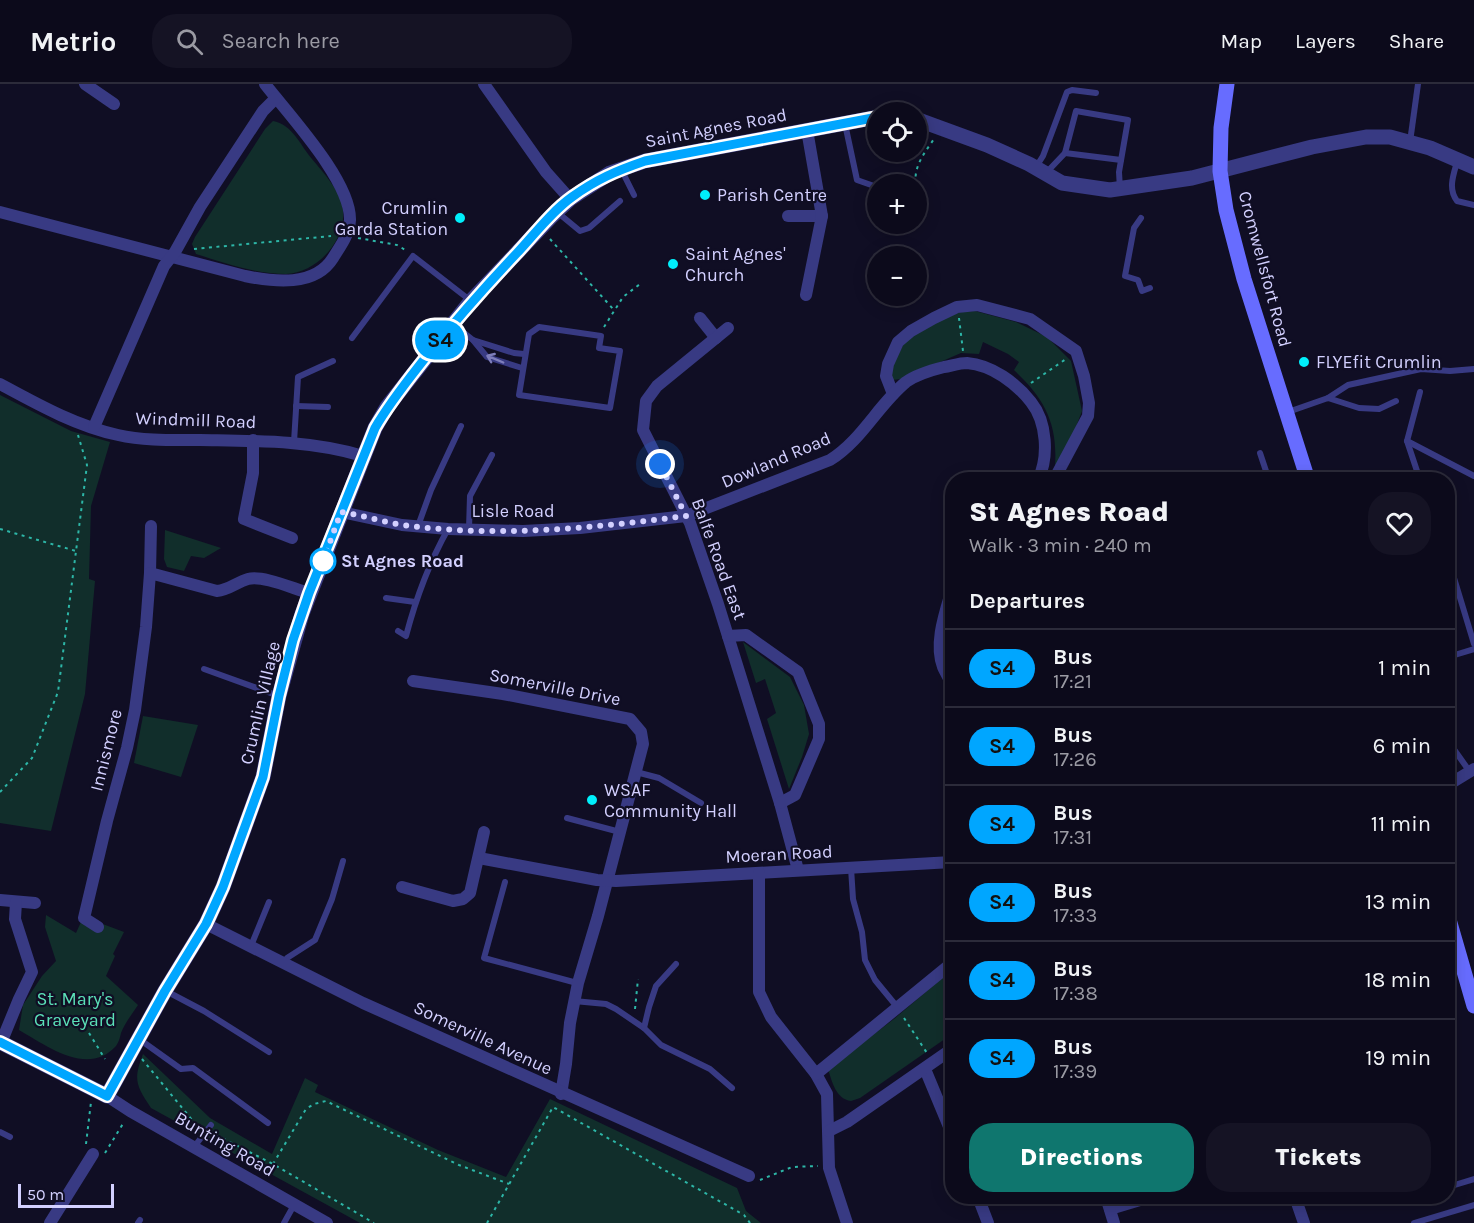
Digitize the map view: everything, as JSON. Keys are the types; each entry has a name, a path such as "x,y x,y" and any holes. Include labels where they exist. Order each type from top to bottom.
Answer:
{"main road":[{"name":"Cromwellsfort Road","path":"1227,84 1221,128 1220,171 1226,210 1244,279 1305,472"},
{"path":"1455,940 1474,1006"}],"street":[{"path":"85,84 114,104"},
{"path":"0,212 170,258 275,282 305,278 327,267 347,236 350,220 344,194 321,157 266,84"},
{"path":"484,84 546,172 570,198"},
{"path":"94,427 164,266 263,111 276,98"},
{"name":"Saint Agnes Road","path":"453,324 471,301 570,198 610,173 645,161 867,119"},
{"path":"927,122 987,145 1062,183 1110,190 1192,178 1312,147 1366,137 1390,137 1430,148 1474,167"},
{"path":"806,295 822,216 807,130"},
{"path":"788,216 822,216"},
{"path":"893,394 886,376 888,364 898,342 911,331 957,307 977,305 1030,319 1076,351 1089,403 1088,416 1058,472"},
{"path":"700,318 716,338 728,328"},
{"name":"Crumlin Village","path":"107,1096 165,991 206,924 231,869 259,788 293,640 309,593 375,428 387,407 453,324"},
{"name":"Balfe Road East","path":"716,338 657,386 646,401 643,430 686,516 728,636 780,802 798,870"},
{"name":"Dowland Road","path":"686,516 830,460 847,449 893,394 908,381 932,370 965,363 982,366 1005,377 1022,390 1039,412 1045,438 1042,472"},
{"name":"Windmill Road","path":"0,384 48,410 117,435 162,440 294,442 335,448 363,456"},
{"path":"253,440 253,473 244,519 292,537"},
{"name":"Lisle Road","path":"341,512 402,525 523,531 580,528 686,516"},
{"name":"Innismore","path":"98,927 84,918 131,729 141,674 150,573 151,526"},
{"path":"150,573 217,591 226,590 250,578 263,579 309,593"},
{"path":"945,618 940,654 945,671"},
{"name":"Balfe Road East","path":"728,636 746,635 798,672 819,724 819,739 795,795 780,802"},
{"name":"Somerville Drive","path":"412,681 503,694 630,719 641,732 643,744 636,772 578,983 561,1094"},
{"path":"1455,781 1469,773"},
{"path":"1455,785 1469,773"},
{"path":"402,887 453,902 463,899 470,893 484,832"},
{"name":"Moeran Road","path":"479,858 608,880 798,870 945,866"},
{"path":"759,873 759,992 771,1017 816,1074 827,1094 829,1166 848,1223"},
{"path":"0,900 35,903"},
{"path":"16,902 15,920 33,972 1,1042 107,1096"},
{"name":"Somerville Avenue","path":"206,924 363,1003 561,1094 749,1176"},
{"path":"816,1074 945,969"},
{"path":"829,1131 847,1122 928,1060 945,1052"},
{"path":"928,1060 945,1112"},
{"name":"Bunting Road","path":"107,1096 130,1112 327,1223"},
{"path":"50,1223 93,1154"},
{"path":"981,1204 988,1223"},
{"path":"1108,1204 1114,1223"},
{"path":"1297,1204 1304,1223"}],"lane":[{"path":"1410,143 1418,84"},
{"path":"1041,171 1043,156 1067,92 1072,90 1096,93"},
{"path":"1041,171 1065,153 1076,111 1128,120 1119,172 1120,189"},
{"path":"845,123 857,180 867,184"},
{"path":"1065,153 1121,160"},
{"path":"1457,161 1450,189 1452,195 1457,201 1474,205"},
{"path":"621,169 634,195"},
{"path":"556,212 580,231 589,228 620,201"},
{"path":"1141,218 1134,228 1125,276 1138,280 1142,291 1150,288"},
{"path":"352,338 412,256 471,301"},
{"path":"453,324 473,340 487,357 522,368"},
{"path":"539,327 601,336 599,348 620,351 610,408 519,395 524,354 529,334 539,327"},
{"path":"473,340 524,354"},
{"path":"294,442 298,377 333,362"},
{"path":"1287,413 1328,398 1348,385 1421,369 1450,371 1474,369"},
{"path":"1417,472 1407,441 1420,392"},
{"path":"1328,398 1359,408 1379,409 1396,402"},
{"path":"296,406 328,407"},
{"path":"418,526 431,489 461,426"},
{"path":"1407,441 1474,476"},
{"path":"1260,453 1266,472"},
{"path":"469,530 470,496 492,454"},
{"path":"398,631 406,636 415,602 448,528"},
{"path":"1455,581 1474,644"},
{"path":"386,597 415,602"},
{"path":"1455,655 1474,649"},
{"path":"204,669 279,696"},
{"path":"1455,750 1469,773"},
{"path":"636,772 659,778 701,803"},
{"path":"567,818 620,832"},
{"path":"285,964 287,958 315,940 332,899 344,861"},
{"path":"851,868 853,900 865,960 875,980 898,1008"},
{"path":"505,882 484,958 578,983"},
{"path":"251,947 268,902"},
{"path":"644,1028 648,1007 656,986 676,964"},
{"path":"165,991 204,1011 269,1052"},
{"path":"574,1002 606,1004 644,1028 661,1045 710,1070 732,1088"},
{"path":"138,1038 180,1069 193,1068 268,1123"},
{"path":"194,1147 211,1125"},
{"path":"0,1132 10,1137"},
{"path":"1455,1185 1474,1179"},
{"path":"284,1223 294,1205"},
{"path":"1414,1223 1474,1205"}],"path":[{"path":"914,174 922,157 936,136"},
{"path":"540,228 614,310"},
{"path":"194,249 339,235"},
{"path":"358,238 397,245 412,256"},
{"path":"601,336 606,321 623,297 640,284"},
{"path":"957,307 965,363"},
{"path":"1022,390 1076,351"},
{"path":"0,792 32,758 58,692 87,465 77,438 79,423"},
{"path":"0,529 76,550"},
{"path":"633,1021 638,979"},
{"path":"898,1008 928,1060"},
{"path":"89,1033 105,1059"},
{"path":"142,1059 204,1134 211,1132 273,1164 374,1223"},
{"path":"92,1088 86,1145 93,1154 103,1156 130,1112"},
{"path":"273,1164 306,1109 326,1101 459,1165 509,1184"},
{"path":"487,1223 553,1107 744,1215 750,1223"},
{"path":"749,1176 761,1180 792,1167 829,1166"}],"green space":[{"path":"273,121 284,125 293,133 340,197 343,216 336,240 320,260 298,272 286,274 252,270 196,254 192,244 195,237 265,129"},
{"path":"975,311 1016,322 1047,337 1071,361 1082,411 1069,445 1055,466 1054,437 1047,412 1041,401 1014,370 1019,362 1008,354 983,342 979,354 961,353 901,379 892,380 892,367 906,339 949,315"},
{"path":"0,395 71,431 110,442 91,506 89,579 95,581 85,694 51,831 0,823"},
{"path":"165,530 221,548 204,558 191,556 184,571 167,567 164,559"},
{"path":"743,642 790,677 804,705 809,734 789,789 767,719 776,713 765,679 756,683"},
{"path":"143,716 198,725 181,777 134,763"},
{"name":"St. Mary's Graveyard","path":"46,915 76,933 81,922 100,923 124,932 113,954 115,956 106,976 138,1005 124,1026 116,1046 105,1055 93,1059 68,1056 19,1030 23,1005 42,976 56,961 45,927"},
{"path":"945,976 945,1039 860,1098 846,1100 835,1089 828,1069 894,1019"},
{"path":"143,1054 210,1118 272,1154 305,1078 318,1085 315,1092 438,1150 506,1177 550,1099 737,1188 746,1211 761,1223 360,1223 151,1108 139,1088 137,1076"}],"bus line":[{"name":"S4","path":"0,1042 107,1096 165,991 206,924 234,860 263,777 293,640 309,593 375,428 407,380 471,301 570,198 610,173 645,161 867,119"}],"place":[{"name":"Parish Centre","path":"705,195"},
{"name":"Crumlin Garda Station","path":"460,218"},
{"name":"Saint Agnes' Church","path":"673,264"},
{"name":"FLYEfit Crumlin","path":"1304,362"},
{"name":"St Agnes Road","path":"323,561"},
{"name":"WSAF Community Hall","path":"592,800"}],"route":[{"path":"323,561 341,512 402,525 523,531 580,528 686,516 660,464"}]}
